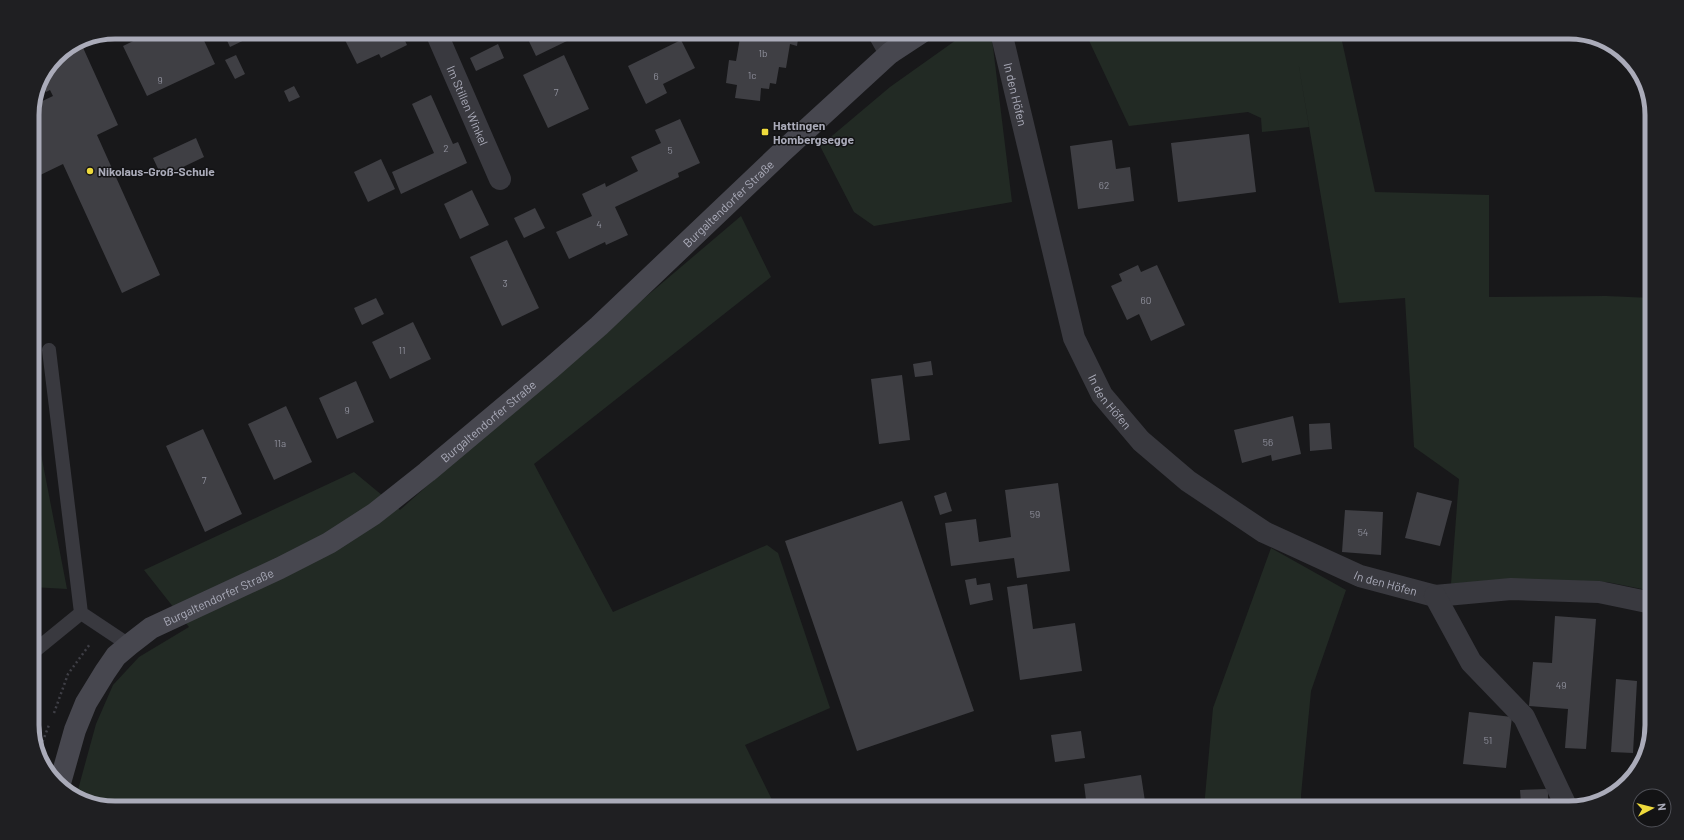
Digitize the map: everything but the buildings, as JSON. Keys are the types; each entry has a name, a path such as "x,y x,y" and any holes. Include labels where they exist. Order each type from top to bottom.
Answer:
{"main road":[{"name":"Burgaltendorfer Straße","path":"61,778 75,730 86,703 116,656 151,628 280,568 329,543 374,514 482,427 599,326 782,152 890,53 911,39"}],"street":[{"name":"Im Stillen Winkel","path":"439,39 500,179"},
{"path":"882,39 890,53"},
{"name":"In den Höfen","path":"1003,39 1074,338 1102,395 1141,441 1188,481 1264,532 1360,576 1435,596 1518,589 1599,592 1645,602"},
{"path":"1435,596 1471,662 1524,717 1564,801"}],"lane":[{"path":"49,350 81,613 129,645"},
{"path":"39,647 81,613"}],"shaded area":[{"path":"958,39 992,39 1012,202 874,226 854,212 820,146 890,87"},
{"path":"1088,39 1342,39 1375,192 1489,195 1489,297 1606,296 1645,298 1645,590 1607,582 1500,580 1451,584 1459,479 1414,447 1405,298 1339,303 1298,61 1309,127 1262,132 1261,118 1248,112 1129,126"},
{"path":"741,216 771,277 534,464 613,612 767,545 778,553 830,708 745,745 773,801 115,801 91,797 78,791 96,724 113,685 139,657 189,627 144,570 354,472 400,510 502,419"},
{"path":"39,443 67,589 39,587"},
{"path":"1271,548 1346,590 1311,691 1301,801 1205,801 1213,708"}],"place":[{"name":"Hattingen Hombergsegge","path":"765,132"},
{"name":"Nikolaus-Groß-Schule","path":"90,171"}]}
